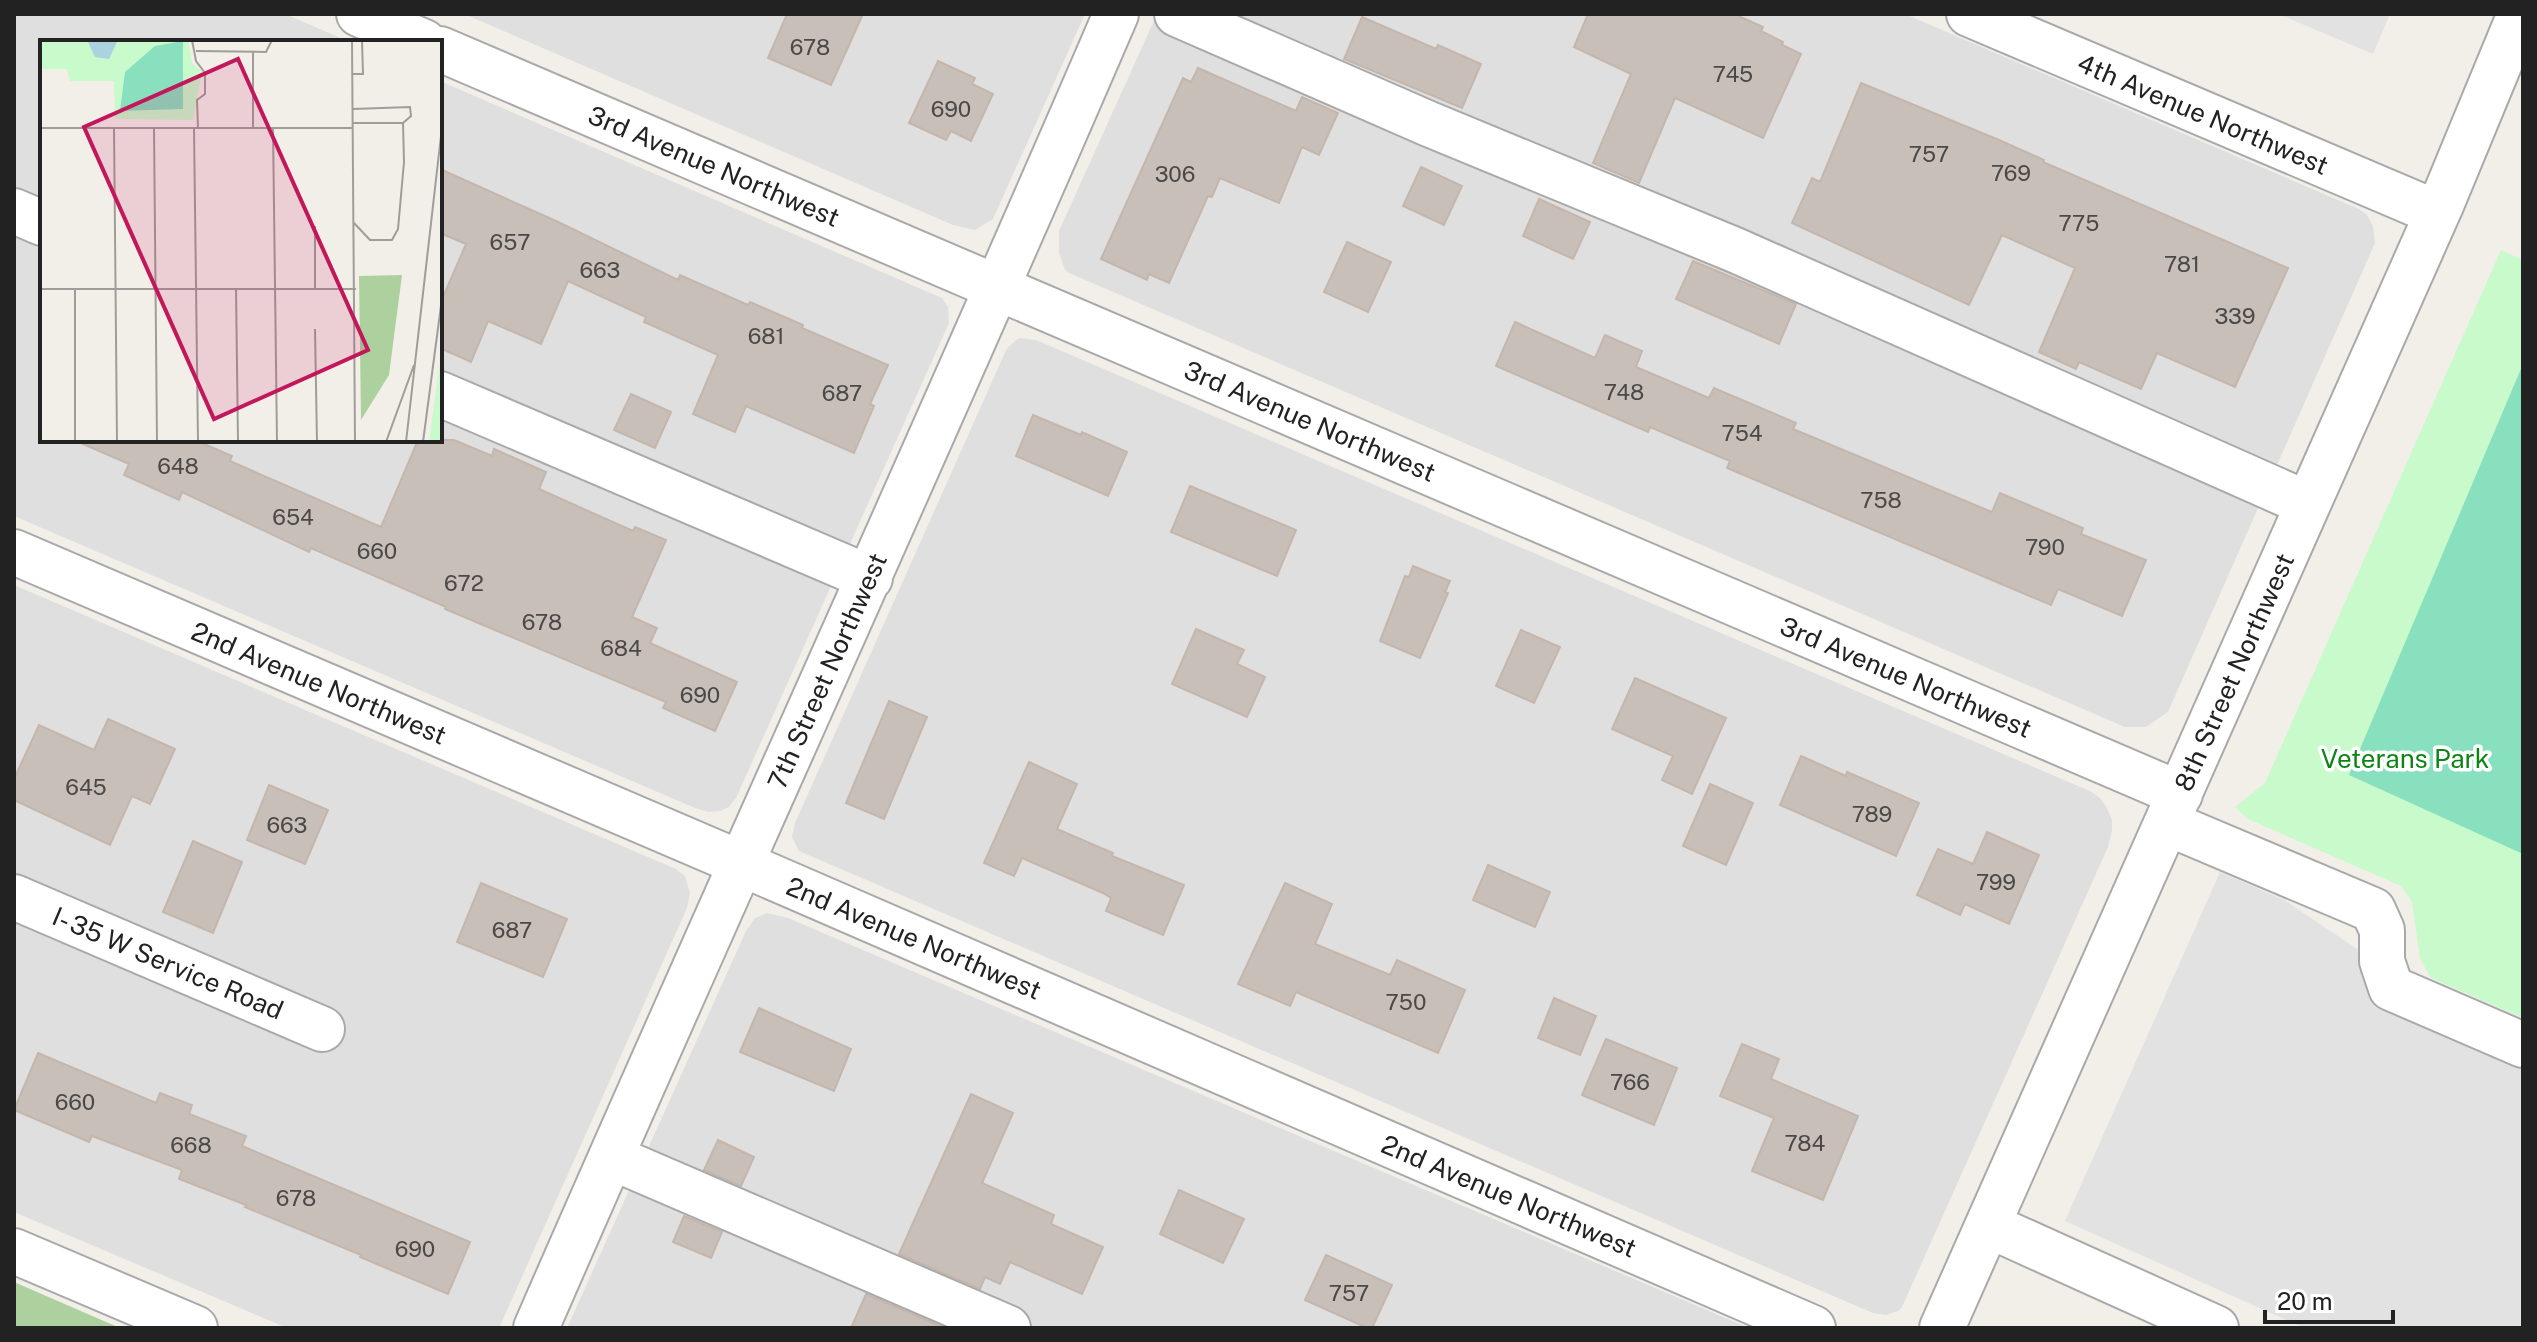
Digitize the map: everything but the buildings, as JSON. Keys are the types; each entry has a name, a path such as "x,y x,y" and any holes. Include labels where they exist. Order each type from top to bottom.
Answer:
{"street":[{"path":"359,14 419,40"},
{"name":"7th Street Northwest","path":"536,1328 740,863 999,288 1116,14"},
{"path":"1177,14 1429,124 1735,250 2308,504"},
{"name":"4th Avenue Northwest","path":"1969,14 2437,213"},
{"name":"8th Street Northwest","path":"1942,1328 2437,213 2520,14"},
{"name":"3rd Avenue Northwest","path":"442,50 999,288 2173,808 2373,910 2382,930 2382,961 2391,988 2523,1045"},
{"path":"14,211 40,222"},
{"path":"442,395 870,578"},
{"name":"2nd Avenue Northwest","path":"14,552 1813,1328"},
{"name":"I- 35 W Service Road","path":"14,897 322,1029"},
{"path":"611,1157 1008,1328"},
{"path":"1988,1225 2216,1328"},
{"path":"14,1251 195,1328"}],"shaded area":[{"path":"14,14 285,14 345,40 40,40 40,442 442,442 442,82 942,298 948,307 949,323 736,798 729,807 720,811 708,812 695,808 14,516"},
{"path":"464,14 1085,14 993,219 975,230 953,225"},
{"path":"1157,14 1905,14 2359,209 2373,226 2375,243 2168,712 2146,727 2125,727 1069,273 1059,253 1059,231"},
{"path":"2278,14 2390,14 2373,54"},
{"path":"1019,338 1036,340 2090,791 2100,798 2112,820 2108,847 1898,1311 1886,1315 1873,1313 799,851 792,837 795,823 1007,348"},
{"path":"14,585 676,869 685,876 690,893 687,908 499,1328 287,1328 14,1212"},
{"path":"2220,872 2284,900 2366,955 2523,1024 2523,1328 2304,1328 2065,1221"},
{"path":"767,913 788,918 1749,1328 567,1328 746,931 755,918"}],"green space":[{"name":"Veterans Park","path":"2501,250 2523,260 2523,1018 2431,978 2420,959 2412,902 2401,886 2248,819 2235,807 2265,783"},
{"path":"2523,364 2523,854 2349,775"},
{"path":"14,1282 120,1328 14,1328"}]}
